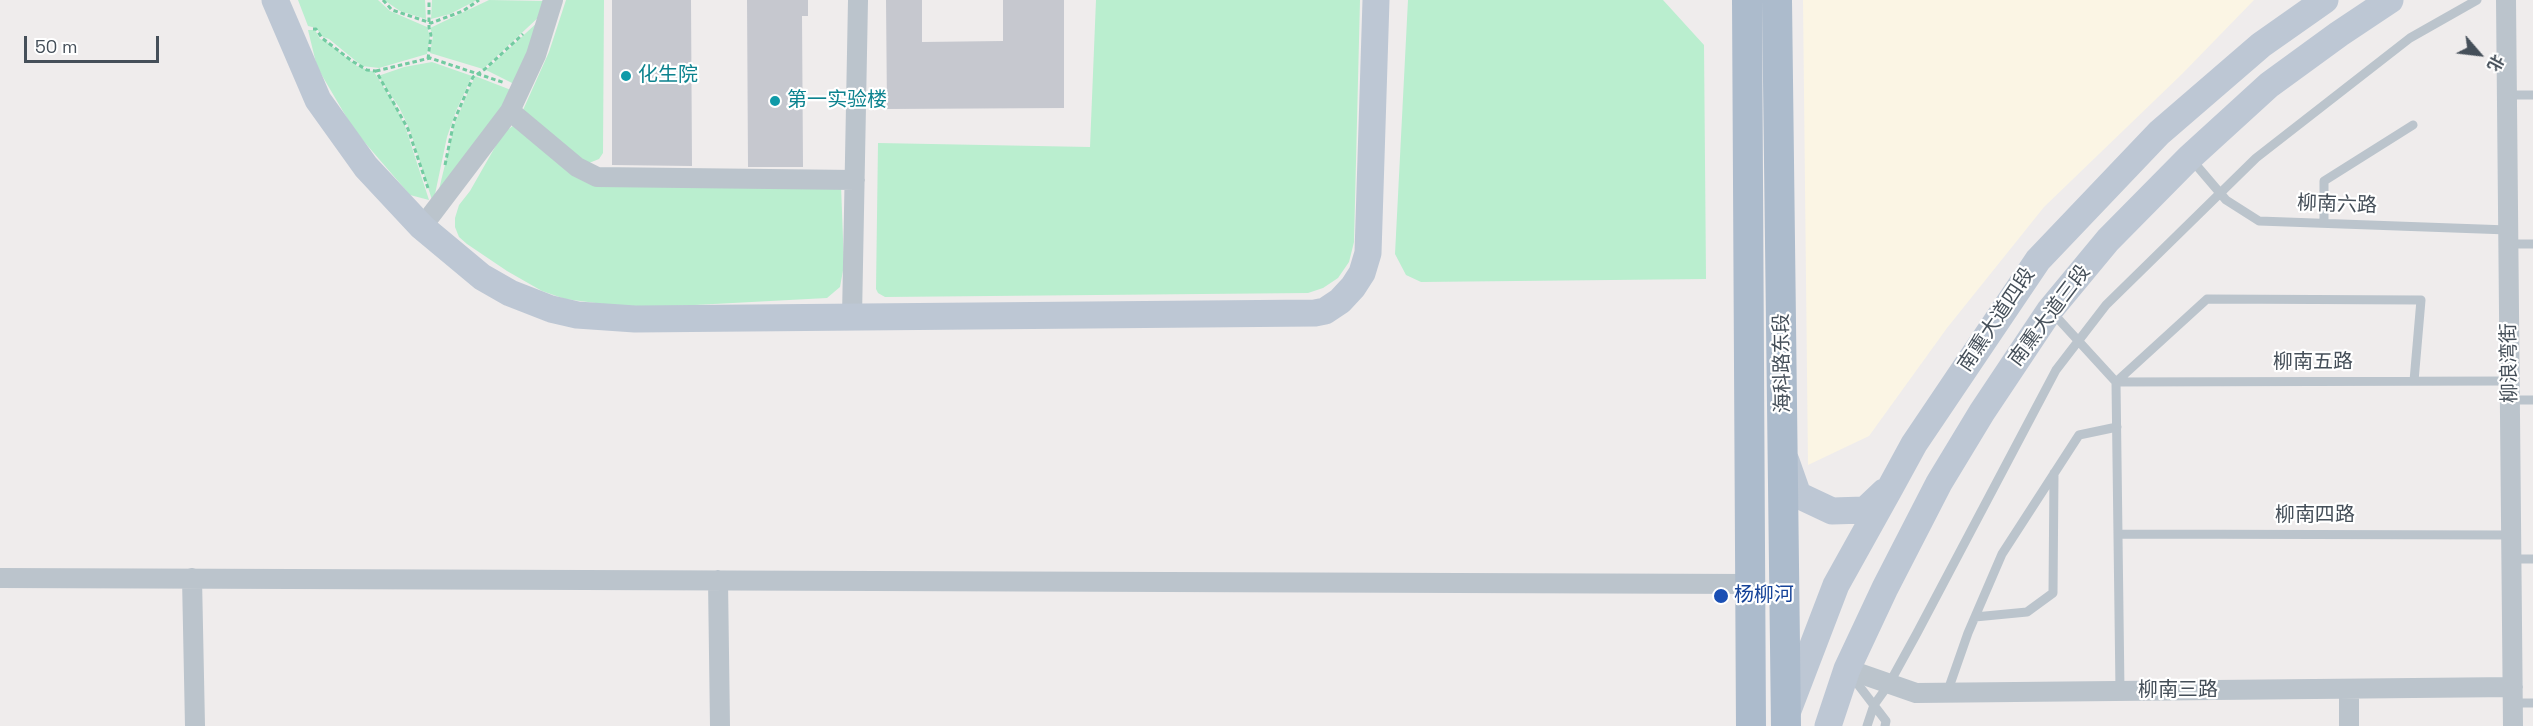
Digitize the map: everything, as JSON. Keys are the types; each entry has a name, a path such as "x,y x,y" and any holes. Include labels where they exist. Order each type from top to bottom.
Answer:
{"main road":[{"path":"275,0 318,100 366,167 429,218 482,277 510,293 551,309 577,315 628,319 1315,313 1334,305 1348,293 1362,273 1368,254 1376,0"},
{"name":"海科路东段","path":"1747,0 1751,726"},
{"name":"海科路东段","path":"1777,0 1784,456 1785,723"},
{"name":"南熏大道四段","path":"1785,723 1836,585 1914,444 2038,260 2159,133 2260,45 2325,0"},
{"name":"南熏大道三段","path":"1828,726 1847,669 1885,588 1939,483 1982,412 2050,310 2108,240 2189,158 2270,86 2339,34 2390,0"},
{"path":"1784,456 1798,495 1832,511 1865,510 1890,488"}],"street":[{"path":"852,317 858,0"},
{"name":"柳浪湾街","path":"2506,0 2513,726"},
{"path":"429,218 510,111 536,55 552,4"},
{"path":"510,111 577,167 597,177 855,180"},
{"path":"0,578 1750,584"},
{"path":"192,578 195,726"},
{"path":"718,580 720,726"},
{"name":"柳南三路","path":"1847,669 1916,693 2349,690 2512,695"},
{"path":"2349,690 2349,726"}],"lane":[{"path":"1867,726 1874,705 1889,684 2056,370 2106,306 2256,158 2410,38 2477,0"},
{"path":"2507,94 2533,95"},
{"path":"2324,223 2324,181 2413,125"},
{"name":"柳南六路","path":"2189,158 2226,200 2259,221 2324,223 2509,237 2533,244"},
{"path":"2116,382 2207,299 2421,300 2414,381"},
{"path":"2050,310 2116,382 2120,691"},
{"name":"柳南五路","path":"2116,382 2414,381 2510,390 2533,400"},
{"path":"1947,693 1975,617 2002,554 2079,435 2117,427"},
{"path":"1975,617 2027,612 2053,593 2054,473"},
{"name":"柳南四路","path":"2118,534 2511,535"},
{"path":"2511,559 2533,559"},
{"path":"1847,669 1886,721 1885,726"},
{"path":"2512,695 2533,703"}],"path":[{"path":"383,0 392,10 429,23 463,11 479,0"},
{"path":"428,59 431,35 429,0"},
{"path":"445,165 454,121 473,77 552,4"},
{"path":"287,29 316,29 322,38 367,70 376,71 428,59 479,73 520,89"},
{"path":"376,71 408,129 429,218"}],"shaded area":[{"path":"1803,0 2254,0 2182,74 2044,207 1947,328 1869,436 1808,465"}],"green space":[{"path":"298,0 378,0 390,11 427,27 430,37 427,54 379,68 362,66 329,39 323,37 316,28 308,26"},
{"path":"384,0 425,0 426,19 400,11"},
{"path":"432,0 477,0 450,14 431,19"},
{"path":"489,0 544,1 541,15 483,69 430,53 433,36 430,28"},
{"path":"566,0 604,0 603,153 599,159 589,163 585,163 523,110 549,52"},
{"path":"1096,0 1360,0 1354,242 1349,262 1338,278 1323,288 1308,293 885,297 878,293 876,289 878,143 1090,147"},
{"path":"1408,0 1663,0 1704,45 1706,279 1421,282 1406,275 1395,254"},
{"path":"540,20 514,84 486,70"},
{"path":"308,30 315,30 320,39 357,66 374,72 405,126 429,200 410,195 354,130 317,67"},
{"path":"432,62 472,76 447,137 432,200 410,130 399,107 378,76 404,67"},
{"path":"475,76 511,90 493,125 436,202 455,123"},
{"path":"514,125 590,182 841,185 844,265 840,287 827,298 657,307 611,305 565,299 542,291 467,244 459,237 455,227 459,205 470,191 503,133"}],"building":[{"name":"化生院","path":"612,0 691,0 692,166 612,165"},
{"name":"第一实验楼","path":"747,0 808,0 808,16 802,16 803,167 748,167"},
{"path":"886,0 922,0 922,42 1003,41 1003,0 1064,0 1064,108 887,109"}],"place":[{"name":"化生院","path":"626,76"},
{"name":"第一实验楼","path":"775,101"},
{"name":"杨柳河","path":"1721,596"}]}
